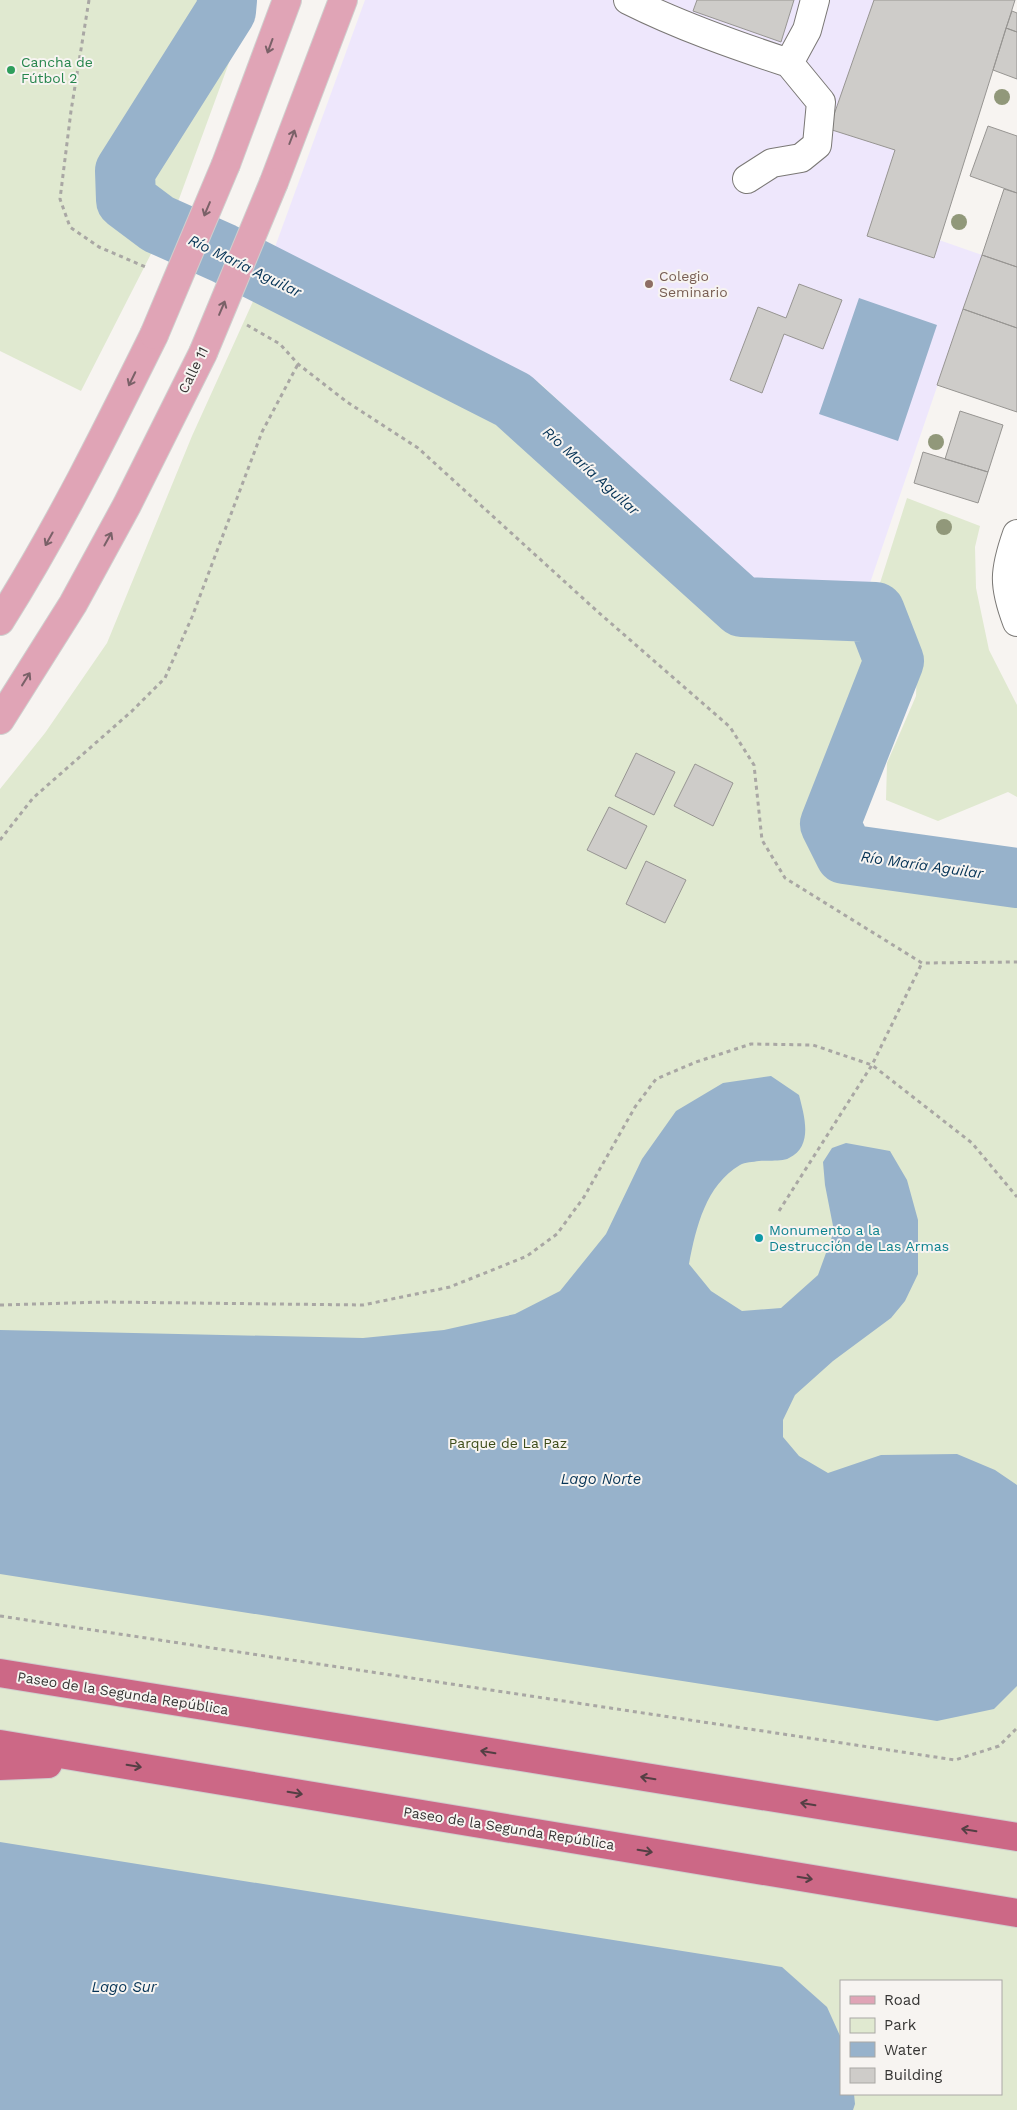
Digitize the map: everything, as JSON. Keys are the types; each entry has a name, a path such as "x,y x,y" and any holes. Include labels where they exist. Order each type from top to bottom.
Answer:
{"highway":[{"path":"0,1666 41,1680"},
{"name":"Paseo de la Segunda República","path":"0,1673 1017,1838"},
{"name":"Paseo de la Segunda República","path":"0,1744 1017,1913"},
{"path":"0,1766 104,1761"}],"main road":[{"path":"0,621 29,575 82,481 154,335 226,164 287,0"},
{"name":"Calle 11","path":"0,720 78,596 127,505 203,353 274,182 343,0"}],"street":[{"path":"628,0 665,19 742,48 789,63 821,102 818,146 800,158 772,163 747,179"},
{"path":"789,63 807,30 815,0"},
{"path":"1015,615 1006,582 1007,563 1017,534"}],"path":[{"path":"89,0 71,110 60,199 70,227 99,247 150,270"},
{"path":"240,321 280,344 298,364 347,402 418,448 598,612 730,727 754,765 762,840 785,878 840,914 922,963 1017,962"},
{"path":"0,840 33,798 132,712 164,678 192,617 262,432 298,364"},
{"path":"779,1212 872,1065 922,963"},
{"path":"0,1305 105,1302 363,1305 450,1287 527,1256 557,1234 584,1197 635,1108 656,1079 696,1062 751,1044 814,1045 872,1065 972,1143 1017,1197"},
{"path":"0,1616 956,1760 998,1746 1017,1728"}],"shaded area":[{"name":"Colegio Seminario","path":"365,0 1015,0 939,240 982,255 870,583 835,589 752,583 540,383 271,258"}],"green space":[{"path":"0,0 252,0 179,199 81,391 0,351"},
{"name":"Parque de La Paz","path":"255,297 498,423 719,613 763,630 856,633 869,666 815,822 821,870 1017,904 1017,2110 0,2110 0,789 45,733 107,643 192,436"},
{"path":"907,498 980,526 975,547 976,588 989,650 1017,705 1017,797 1008,792 938,821 886,800 887,763 916,696 918,641 880,583"}],"water":[{"path":"859,298 937,325 898,441 819,414"},
{"name":"Lago Norte","path":"771,1076 799,1095 805,1121 802,1146 797,1153 789,1158 744,1163 728,1173 711,1195 704,1208 689,1264 711,1291 742,1311 781,1308 818,1275 834,1231 825,1185 823,1162 832,1148 846,1143 890,1151 907,1180 918,1220 918,1274 905,1301 891,1318 833,1361 795,1395 783,1420 783,1437 799,1456 828,1473 881,1455 957,1454 995,1470 1017,1485 1017,1686 994,1709 937,1721 0,1574 0,1330 363,1338 444,1330 515,1314 560,1291 606,1234 642,1159 676,1111 723,1083"},
{"name":"Lago Sur","path":"0,1842 782,1967 827,2007 840,2036 840,2095 854,2095 855,2104 853,2110 0,2110"}],"building":[{"path":"697,0 794,0 781,42 693,11"},
{"path":"874,0 1015,0 934,258 867,236 895,150 829,129"},
{"path":"1012,11 1017,13 1017,32 1006,28"},
{"path":"1006,28 1017,32 1017,79 993,70"},
{"path":"988,126 1017,136 1017,193 970,176"},
{"path":"1004,189 1017,193 1017,267 982,255"},
{"path":"982,255 1017,267 1017,328 963,309"},
{"path":"799,284 842,300 823,349 784,334 762,393 730,380 758,307 786,318"},
{"path":"963,309 1017,328 1017,412 937,385"},
{"path":"960,411 1003,425 988,472 945,459"},
{"path":"923,452 988,472 978,503 914,483"},
{"path":"636,753 675,772 654,815 615,796"},
{"path":"695,764 733,783 713,826 674,806"},
{"path":"609,807 647,826 626,869 587,850"},
{"path":"646,861 686,880 665,923 626,904"}],"waterway":[{"name":"Río María Aguilar","path":"227,0 226,11 125,171 126,200 158,224 223,253 513,400 742,607 875,612 894,661 830,824 845,854 1017,878"}],"place":[{"name":"Cancha de Fútbol 2","path":"11,70"},
{"name":"Colegio Seminario","path":"649,284"},
{"name":"Monumento a la Destrucción de Las Armas","path":"759,1238"}]}
